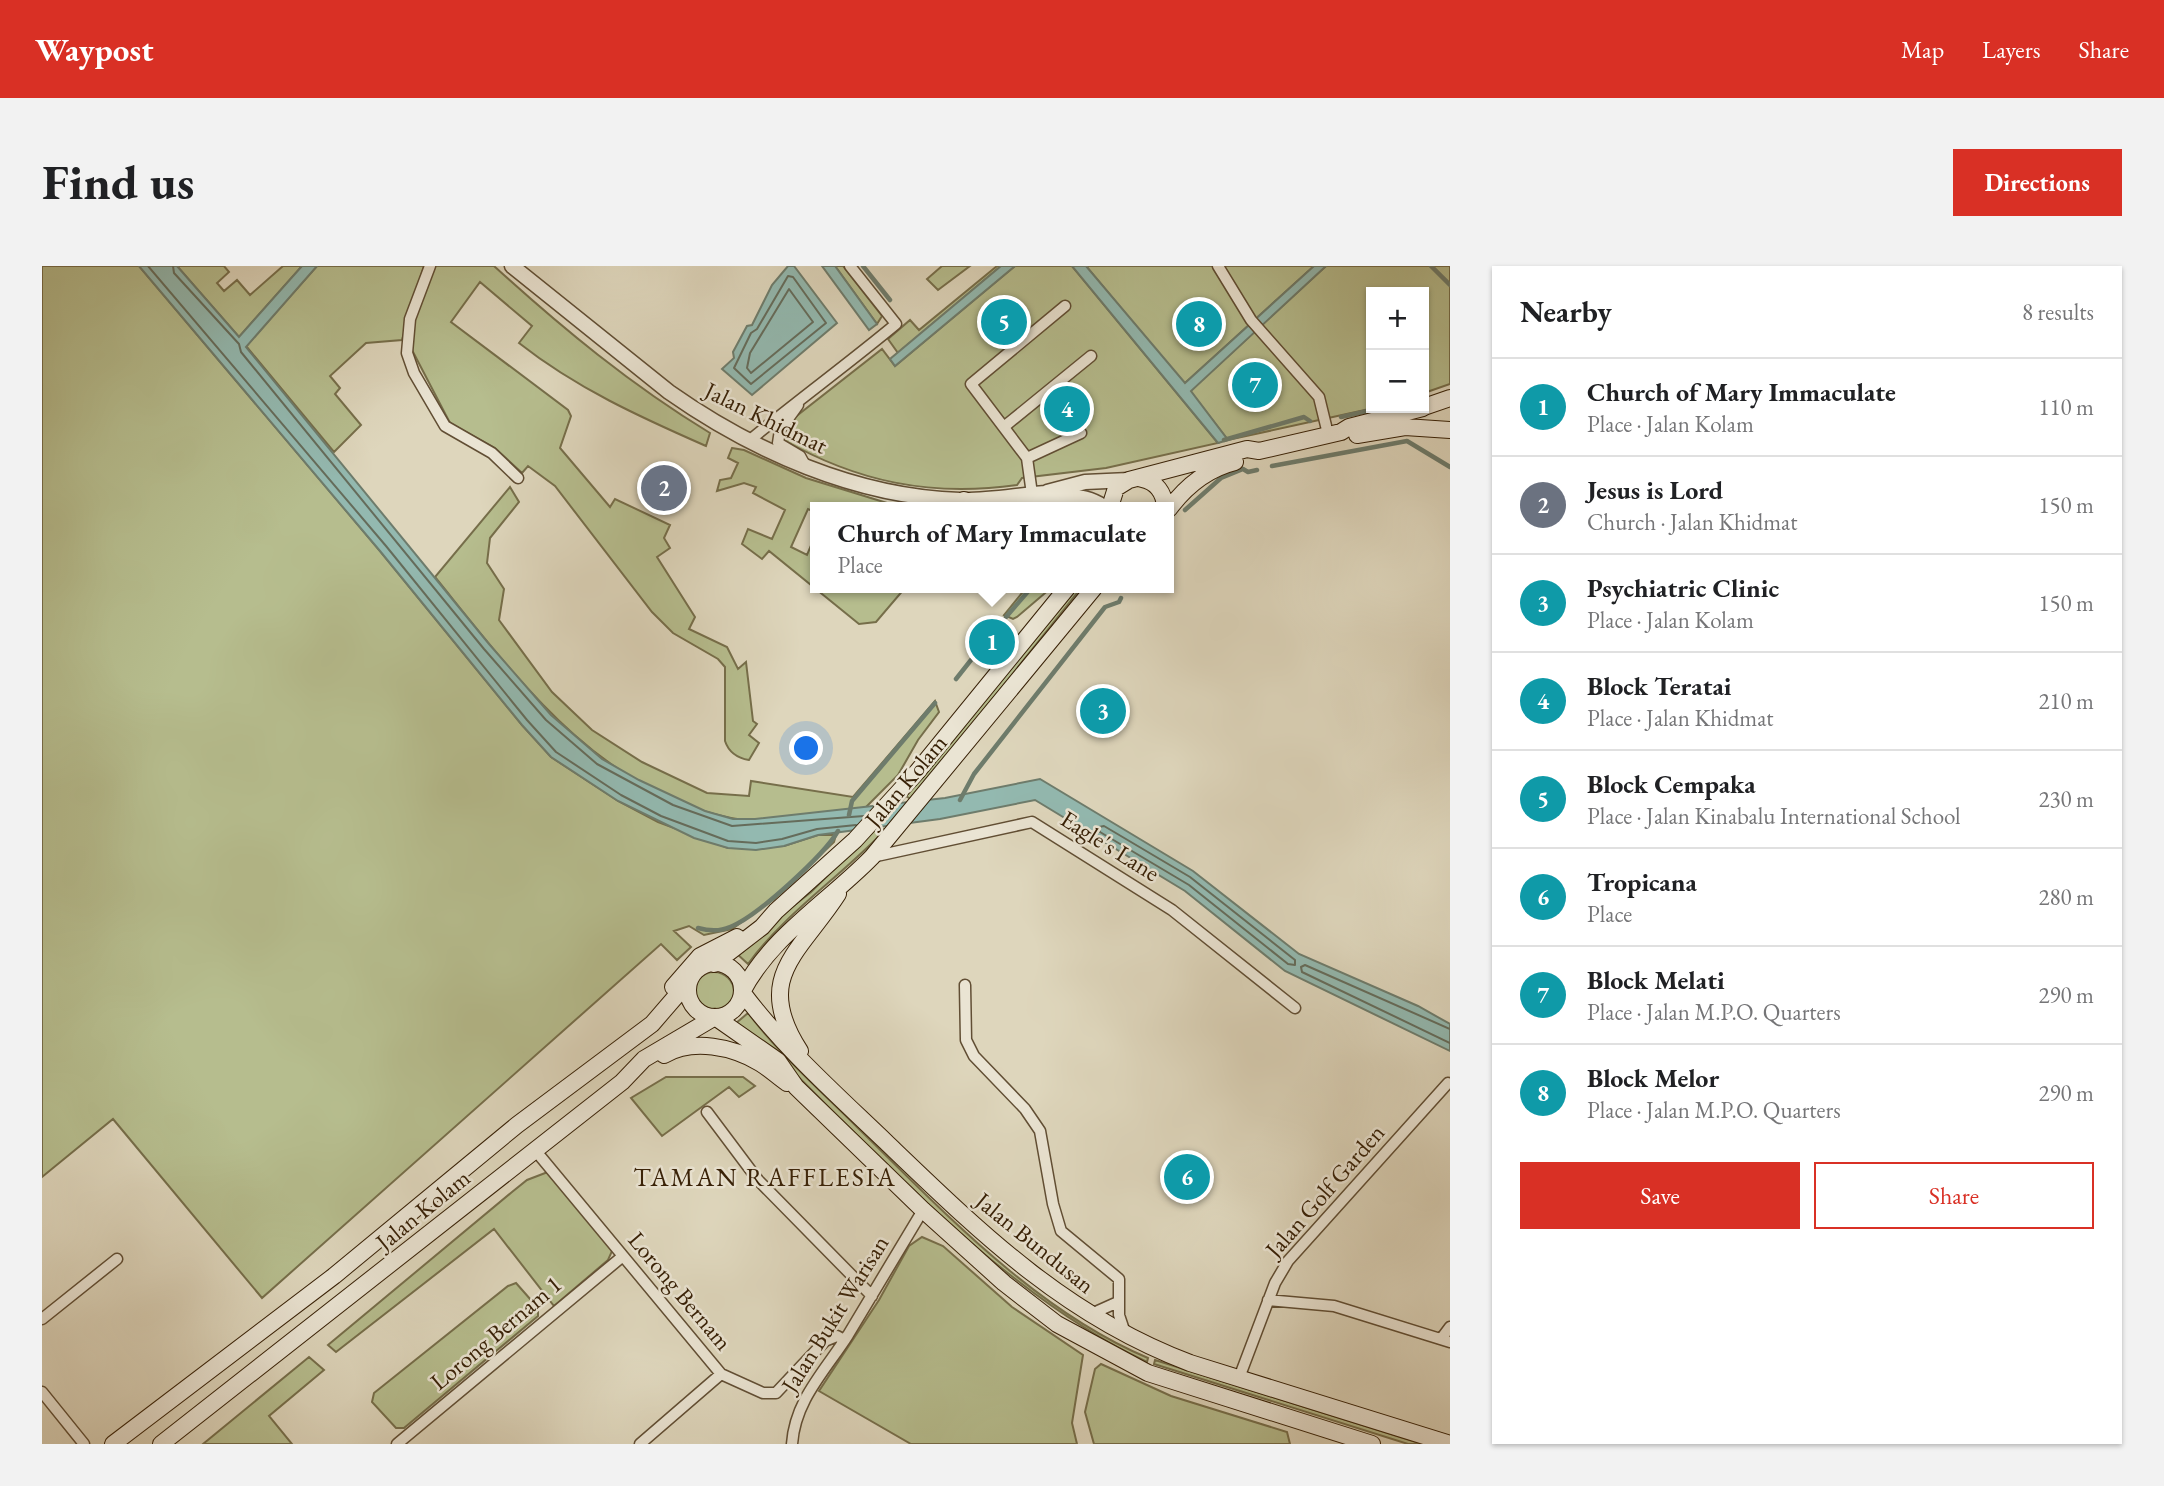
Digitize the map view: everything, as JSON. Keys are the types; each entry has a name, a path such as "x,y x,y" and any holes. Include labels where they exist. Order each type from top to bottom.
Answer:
{"main road":[{"path":"1429,406 1450,398"},
{"path":"1112,502 1116,488 1136,479 1247,449 1254,450 1334,433 1404,413"},
{"path":"1334,433 1352,435 1405,427 1450,430"},
{"path":"1173,502 1202,476 1223,465 1247,458 1254,450"},
{"path":"1136,479 1157,487 1165,502"},
{"path":"964,500 970,502"},
{"name":"Jalan Kolam","path":"635,1036 680,975 699,956 739,936 776,911 855,840 892,801 1063,593"},
{"name":"Jalan Kolam","path":"742,992 769,952 786,934 830,893 843,886 872,857 1090,593"},
{"path":"817,1076 785,1026 780,991 783,973 797,946 824,916 843,886"},
{"name":"Jalan Kolam","path":"714,964 762,928 776,911"},
{"path":"714,964 734,972 742,992 730,1012 715,1017 695,1009 689,995 690,980 700,968 714,964"},
{"name":"Jalan Kolam","path":"113,1444 334,1276 517,1125 652,1024 690,980"},
{"name":"Jalan Bundusan","path":"742,992 772,1031 817,1076 1006,1255 1088,1315 1128,1337 1190,1363 1450,1444"},
{"name":"Jalan Kolam","path":"161,1444 622,1082 645,1059 715,1017"},
{"name":"Jalan Bundusan","path":"715,1017 778,1061 796,1087 923,1210 1014,1292 1057,1324 1098,1348 1178,1385 1372,1444"},
{"path":"622,1082 668,1053 710,1046 753,1059 796,1087"}],"street":[{"path":"430,266 410,319 407,353 414,373 445,426 492,453 518,478"},
{"name":"Jalan Khidmat","path":"512,266 669,393 750,440 806,467 899,492 964,500 1039,493 1085,482 1136,479"},
{"path":"750,440 779,414 798,405 896,324 850,266"},
{"path":"1218,266 1251,320 1319,397 1334,433"},
{"path":"1039,493 1027,458 1006,426 971,384 1065,306"},
{"path":"1006,426 1091,356"},
{"path":"798,405 780,430 778,443 800,456 806,467"},
{"path":"1027,458 1082,433"},
{"name":"Jalan Khidmat","path":"1039,493 1082,496 1094,502"},
{"name":"Eagle's Lane","path":"872,857 1032,822 1172,910 1295,1008"},
{"path":"965,985 965,1030 969,1048 1034,1119 1044,1146 1053,1204 1061,1231 1119,1279 1121,1294 1118,1302 1128,1337"},
{"name":"Jalan Golf Garden","path":"1240,1378 1268,1300 1288,1261 1448,1083"},
{"path":"707,1112 758,1180 872,1296"},
{"name":"Lorong Bernam","path":"535,1150 722,1374 763,1393 776,1393 825,1341 837,1336 844,1340"},
{"name":"Jalan Bukit Warisan","path":"792,1444 797,1415 810,1387 844,1340 923,1210"},
{"name":"Lorong Bernam 1","path":"397,1444 624,1256"},
{"path":"42,1319 117,1259"},
{"path":"1268,1300 1334,1306 1445,1341 1450,1327"},
{"path":"1088,1315 1118,1302"},
{"path":"640,1444 722,1374"},
{"path":"42,1392 84,1444"}],"green space":[{"path":"42,266 139,266 551,757 618,801 658,822 728,848 784,846 818,835 836,835 834,842 774,899 732,929 704,935 689,926 674,931 691,947 677,960 661,944 262,1298 113,1119 42,1177"},
{"path":"177,266 224,266 229,272 217,283 224,291 237,280 250,295 283,266 302,266 239,337"},
{"path":"317,266 424,266 402,340 366,343 330,376 340,388 335,394 361,425 334,452 246,346"},
{"path":"434,266 494,266 598,355 710,433 706,446 633,413 563,374 519,343 532,326 480,282 451,322 568,410 571,416 560,448 610,507 615,499 670,525 664,538 670,548 657,557 695,617 689,629 727,647 738,669 746,662 753,721 757,724 749,735 759,743 749,760 734,754 725,741 725,667 718,659 673,633 652,612 555,486 528,466 522,473 495,448 450,423 412,350 414,320"},
{"path":"835,266 843,266 882,316 877,324"},
{"path":"942,266 970,266 938,290 927,279"},
{"path":"997,266 1001,266 898,353 888,339 910,320 919,330"},
{"path":"1015,266 1072,266 1218,443 1106,468 1022,478 1017,485 954,489 895,483 866,476 810,454 782,439 783,431 794,418 882,349 895,366"},
{"path":"1086,266 1314,266 1184,384"},
{"path":"1326,266 1450,266 1450,384 1429,391 1429,287 1366,287 1366,410 1228,440 1190,391"},
{"path":"732,448 744,450 806,478 884,502 810,502 810,510 808,509 791,547 807,555 810,548 810,584 769,551 762,559 742,544 748,529 772,539 785,510 753,493 756,487 744,483 717,491 720,480 731,478 738,463 728,458"},
{"path":"510,487 519,502 490,538 487,563 504,589 499,620 552,692 592,730 642,762 707,793 749,796 751,781 853,797 935,701 939,712 918,740 898,775 864,809 797,818 743,820 683,804 640,783 600,756 529,690 435,577"},
{"path":"821,593 901,593 876,622 859,624"},
{"path":"1022,593 1045,593 1017,617 1013,619 1004,615"},
{"path":"1072,593 1077,593 912,800 906,796"},
{"path":"886,829 796,911 748,964 735,952 811,892 873,831"},
{"path":"714,972 728,978 734,992 728,1006 714,1012 700,1006 694,992 700,978"},
{"path":"748,1013 801,1072 993,1257 1068,1314 1107,1338 1148,1358 1147,1362 1094,1333 1042,1299 992,1261 944,1219 765,1044 735,1024"},
{"path":"666,1077 743,1077 755,1086 739,1097 729,1087 662,1136 631,1098"},
{"path":"553,1170 613,1249 608,1260 554,1306 494,1229 336,1352 328,1345 527,1180"},
{"path":"922,1237 943,1246 1012,1307 1083,1355 1072,1423 1077,1444 911,1444 819,1391 879,1300 909,1246"},
{"path":"516,1283 538,1308 538,1316 404,1428 396,1428 372,1402 374,1393 508,1286"},
{"path":"309,1357 324,1370 269,1416 292,1444 203,1444"},
{"path":"1155,1360 1422,1444 1408,1444 1154,1364"},
{"path":"1101,1364 1171,1396 1287,1432 1290,1444 1094,1444 1085,1412 1095,1369"}],"water":[{"path":"139,266 177,266 239,337 302,266 317,266 246,347 489,644 551,715 602,759 705,811 733,819 755,819 945,798 1040,779 1193,871 1299,954 1418,1006 1450,1024 1450,1051 1285,971 1185,891 1035,800 940,819 818,835 784,846 756,850 728,848 694,838 618,801 551,757 522,725 380,551"},
{"path":"788,266 794,266 837,323 752,395 722,369 734,358 733,352 747,326 752,325 772,285"},
{"path":"822,266 835,266 877,324 869,330"},
{"path":"1001,266 1015,266 895,366 890,359"},
{"path":"1072,266 1086,266 1185,383 1314,266 1326,266 1191,391 1228,440 1218,443"}],"waterway":[{"path":"863,266 890,300"},
{"path":"1431,266 1450,285"},
{"path":"1341,417 1366,411"},
{"path":"1224,440 1304,417 1310,421"},
{"path":"1272,466 1407,441 1450,467"},
{"path":"1185,510 1221,478 1243,469 1248,472 1257,470"},
{"path":"1006,617 1027,593"},
{"path":"960,800 974,774 1105,607 1119,602 1121,598"},
{"path":"981,648 997,628"},
{"path":"956,679 971,660"},
{"path":"849,815 852,801 935,703"},
{"path":"698,928 726,929 742,921 772,899 805,869 838,831"}],"place":[{"name":"Block Cempaka","path":"1004,322"},
{"name":"Block Melor","path":"1199,324"},
{"name":"Block Melati","path":"1255,385"},
{"name":"Block Teratai","path":"1067,409"},
{"name":"Jesus is Lord","path":"664,488"},
{"name":"Church of Mary Immaculate","path":"992,642"},
{"name":"Psychiatric Clinic","path":"1103,711"},
{"name":"Tropicana","path":"1187,1177"}],"district":[{"name":"TAMAN RAFFLESIA","path":"765,1177"}]}
